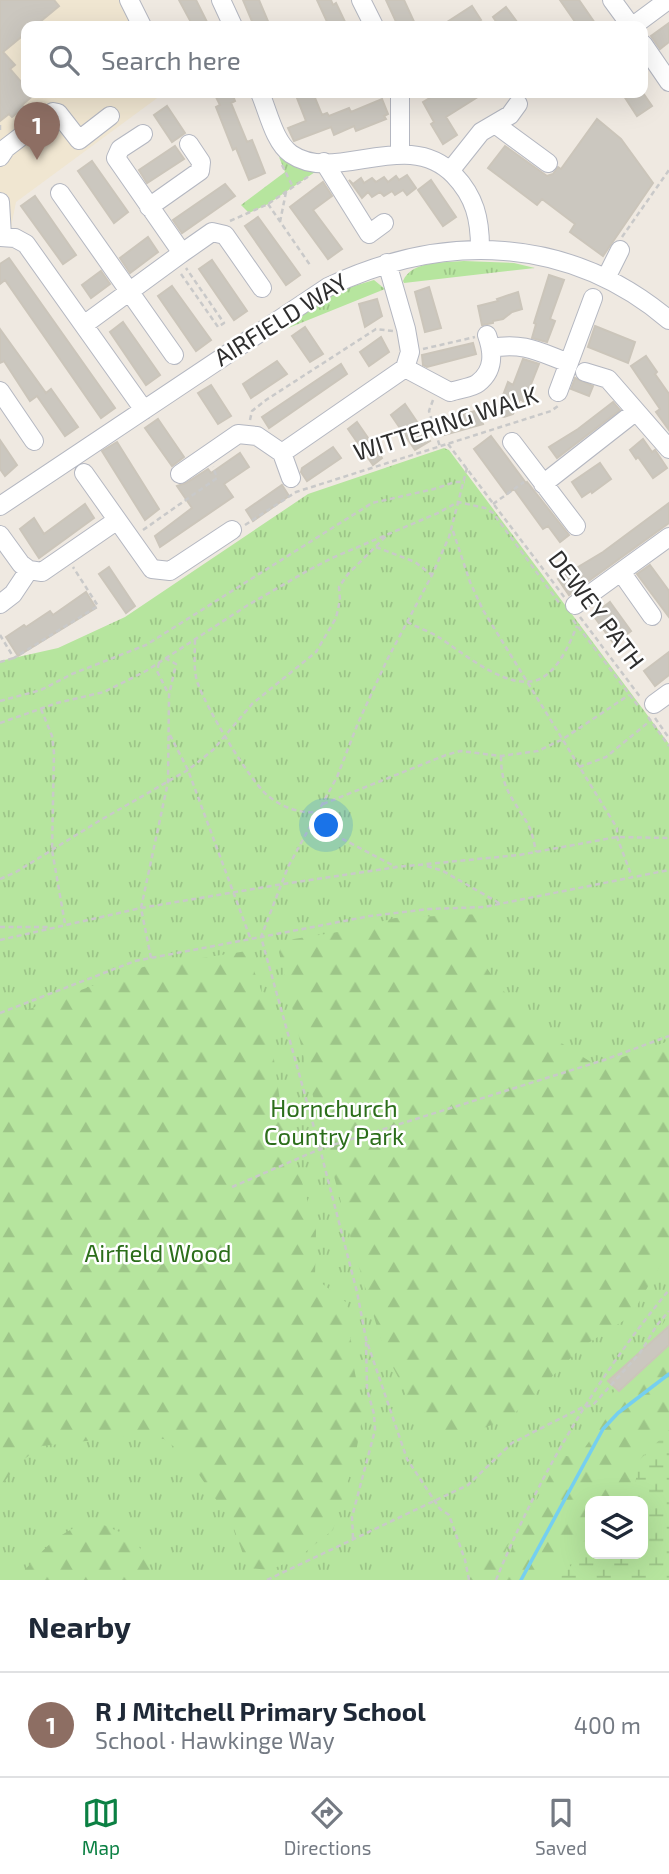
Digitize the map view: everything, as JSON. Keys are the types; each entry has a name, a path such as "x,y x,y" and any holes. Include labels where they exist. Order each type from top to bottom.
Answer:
{"street":[{"path":"129,0 140,21"},
{"path":"221,0 231,21"},
{"path":"361,0 372,21"},
{"path":"612,0 628,21"},
{"path":"639,21 668,0"},
{"path":"648,51 669,82"},
{"path":"262,98 285,149 299,159 326,165 400,154 427,158 450,171 472,199 479,218 480,248"},
{"path":"400,98 400,154"},
{"path":"450,171 481,132 510,115 518,104"},
{"path":"0,156 6,148 53,112 58,113 79,140 110,116"},
{"path":"495,124 548,163"},
{"path":"143,134 120,149 116,158 149,207 177,257"},
{"path":"149,207 200,171 201,162 189,144"},
{"path":"326,165 369,234 384,223"},
{"path":"60,193 94,250 130,290 174,355"},
{"path":"0,202 1,237 15,238 26,244 144,410"},
{"path":"85,324 212,232 225,235 262,288"},
{"path":"606,278 619,246"},
{"name":"AIRFIELD WAY","path":"0,506 328,287 387,263 444,251 480,248 526,254 571,264 606,278 636,295 669,320"},
{"path":"387,263 405,324 407,360 438,386 450,392 478,383 492,363 489,341 523,346 608,379 669,449"},
{"path":"560,397 577,368 593,298"},
{"path":"282,453 407,360"},
{"path":"0,391 34,440"},
{"path":"539,479 635,412"},
{"path":"180,474 238,434 257,436 282,453 291,478"},
{"path":"512,442 576,526"},
{"path":"84,473 152,569 170,571 228,532"},
{"path":"0,535 21,564 29,570 42,572 117,521"},
{"path":"572,610 669,537"},
{"path":"0,604 13,593 29,570"},
{"path":"621,572 652,617"},
{"path":"648,708 669,693"}],"path":[{"path":"0,125 0,132"},
{"path":"212,232 214,228 268,204 326,165"},
{"path":"619,246 669,170"},
{"path":"280,222 286,192"},
{"path":"268,204 310,265"},
{"path":"177,257 224,323 218,327 177,257"},
{"path":"248,435 252,411 266,400 376,329 393,331 405,324"},
{"path":"407,360 489,341"},
{"path":"438,386 429,411 440,447"},
{"name":"WITTERING WALK","path":"228,532 253,521 296,492 551,411 560,397"},
{"name":"DEWEY PATH","path":"448,444 669,738"},
{"path":"130,539 217,478 209,454"},
{"path":"467,468 452,530 432,575 387,660 337,777 288,867 261,937 320,1149 357,1292 366,1339 407,1459 440,1509 449,1515 466,1560 469,1580"},
{"path":"493,504 539,479"},
{"path":"0,701 41,690 72,674 146,645 372,503 464,482"},
{"path":"0,723 104,692 160,662 248,605 331,558 458,502 485,508 493,513 572,610 577,626 629,695 648,708 669,746"},
{"path":"452,530 483,610 617,828 617,838 632,877"},
{"path":"0,879 188,770 227,736 251,704 316,652 336,618 340,600 339,587 348,574 389,534"},
{"path":"376,547 415,562 432,575"},
{"path":"0,663 14,658 98,606 66,555"},
{"path":"407,622 434,635 491,671 518,682 540,678 555,666 569,646 577,626"},
{"path":"0,635 14,658"},
{"path":"195,640 197,682 248,772 267,795 286,807 307,814 318,812"},
{"path":"151,958 141,908 168,782 169,695 176,664 165,658"},
{"path":"160,662 158,671 169,695"},
{"path":"322,804 460,751 501,756 538,751 562,739 629,695"},
{"path":"579,767 606,757 648,708"},
{"path":"41,709 52,736 54,753 51,850 65,925"},
{"path":"169,732 188,770 251,940"},
{"path":"501,756 501,774 507,793 527,822 537,852"},
{"path":"312,822 397,867"},
{"path":"0,940 141,908 283,884 397,867 537,852 617,838 669,838"},
{"path":"424,865 443,871 500,904"},
{"path":"0,1013 135,961 370,916 500,904 669,870"},
{"path":"0,927 54,927"},
{"path":"232,1187 320,1149 604,1060 669,1036"},
{"path":"496,1580 511,1545 583,1407 669,1290"},
{"path":"267,1580 468,1485 512,1443 583,1407 593,1405 640,1353 669,1311"},
{"path":"353,1539 352,1517 375,1430 367,1389 366,1339"}],"shaded area":[{"path":"0,0 121,0 132,21 21,21 21,98 157,98 16,202 9,237 0,237"}],"green space":[{"path":"279,157 297,168 315,172 268,204 249,213 241,205 285,172"},
{"path":"464,261 514,263 535,268 403,281 407,274 421,266"},
{"path":"374,280 385,289 271,335 337,291"},
{"name":"Hornchurch Country Park","path":"444,448 449,450 669,744 669,1580 0,1580 0,661 58,648 125,617 308,494"},
{"path":"481,914 478,955 499,986 538,1028 597,1066 669,1041 669,1250 631,1316 582,1347 510,1418 454,1439 410,1400 384,1350 317,1113 279,952 283,943 294,939 344,931 395,918"},
{"name":"Airfield Wood","path":"247,951 266,1004 281,1108 316,1231 315,1278 347,1303 354,1368 363,1413 355,1458 333,1530 298,1558 270,1570 248,1568 232,1523 187,1457 164,1439 130,1436 42,1446 19,1463 0,1487 0,1020 143,967"},
{"path":"669,1313 669,1430 636,1464 636,1479 631,1496 585,1496 585,1541 578,1558 547,1561 541,1580 499,1580 513,1546 560,1455 573,1457 581,1453 593,1436 594,1424 624,1375 644,1358"},
{"path":"669,1430 669,1580 558,1580 578,1558 583,1541 585,1559 648,1559 648,1496 631,1496 636,1479 636,1464"},
{"path":"93,1520 135,1539 151,1569 153,1580 16,1580 59,1537"},
{"path":"509,1543 493,1580 451,1580"}],"building":[{"path":"0,0 54,0 59,6 41,21 21,21 21,37 3,52 15,65 10,69 21,82 21,98 30,98 22,105 30,115 23,121 17,113 12,117 9,114 0,121"},
{"path":"179,0 196,0 206,21 190,21"},
{"path":"243,0 259,0 268,21 252,21"},
{"path":"317,0 331,0 333,5 336,3 345,21 327,21"},
{"path":"386,0 404,0 414,21 396,21"},
{"path":"560,0 579,0 594,21 575,21"},
{"path":"472,6 481,20 479,21 449,21"},
{"path":"506,7 516,21 496,21 493,17"},
{"path":"669,23 669,42 660,49 651,36"},
{"path":"216,98 234,98 235,101 231,103 247,142 252,140 265,173 249,180 236,148 233,150 216,107 220,105"},
{"path":"297,98 315,98 322,115 327,113 329,116 349,108 351,112 382,99 388,114 384,116 386,119 356,131 354,126 334,135 331,127 294,141 288,128 306,121"},
{"path":"430,98 476,98 446,117 457,135 443,144 431,124 434,122 423,102"},
{"path":"625,98 646,98 652,106 637,116"},
{"path":"167,106 185,133 172,142 154,115"},
{"path":"597,119 621,139 653,183 603,256 570,232 575,224 542,199 537,205 488,168 505,146 547,176 553,174 558,167 561,169"},
{"path":"175,146 184,159 147,183 139,170"},
{"path":"92,161 128,212 114,223 78,171"},
{"path":"407,175 416,188 407,195 403,190 395,195 392,191 384,196 380,192 372,197 368,192 362,198 349,180 353,184 361,178 364,183 372,178 376,182 384,177 388,182 396,176 399,180"},
{"path":"431,180 456,217 443,226 418,190"},
{"path":"323,182 332,196 313,210 342,249 328,259 290,207"},
{"path":"225,184 235,196 182,233 173,220"},
{"path":"35,196 76,255 63,264 21,206"},
{"path":"258,217 300,275 286,285 245,226"},
{"path":"148,237 158,252 130,273 120,258"},
{"path":"9,258 115,408 101,418 5,280 0,284 0,264"},
{"path":"212,260 247,311 234,320 199,269"},
{"path":"101,271 110,284 91,298 82,285"},
{"path":"549,275 564,280 550,319 555,321 547,342 532,338"},
{"path":"172,286 211,340 196,351 158,296"},
{"path":"429,287 441,328 425,332 415,292"},
{"path":"518,292 522,309 493,323 482,325 478,306"},
{"path":"377,299 382,316 365,327 359,304"},
{"path":"123,322 160,375 146,385 110,332"},
{"path":"595,326 635,342 628,363 588,347"},
{"path":"305,327 323,354 310,362 292,336"},
{"path":"0,329 46,393 51,389 78,427 65,436 37,396 30,401 4,361 0,363"},
{"path":"381,337 389,352 369,366 360,352"},
{"path":"473,343 476,354 427,367 423,365 422,355"},
{"path":"646,356 669,394 669,430 656,412 660,409 631,366"},
{"path":"523,359 539,364 524,402 520,399 513,414 504,417 496,414 508,382 513,385"},
{"path":"277,361 287,374 251,398 243,384"},
{"path":"341,364 347,374 269,428 262,417"},
{"path":"575,378 593,386 589,396 571,389"},
{"path":"211,385 231,416 218,424 198,393"},
{"path":"613,402 620,410 557,458 549,447"},
{"path":"405,404 430,441 415,450 391,415"},
{"path":"478,410 483,424 444,435 440,422"},
{"path":"158,419 184,457 172,466 145,428"},
{"path":"357,422 382,458 373,465 348,429"},
{"path":"491,436 569,535 560,542 548,526 543,529 514,489 507,494 474,449"},
{"path":"643,439 652,452 655,450 667,468 653,478 630,450"},
{"path":"0,440 17,465 5,476 0,469"},
{"path":"117,442 159,509 145,520 102,451"},
{"path":"333,447 341,458 307,481 301,472 302,468"},
{"path":"240,453 249,467 224,484 233,497 160,547 155,536 192,508 177,486 208,469 211,473"},
{"path":"600,463 611,479 582,497 572,482"},
{"path":"282,485 289,496 253,521 246,510"},
{"path":"669,503 669,523 569,595 558,579 603,552"},
{"path":"85,504 94,518 39,558 20,529 34,518 44,534"},
{"path":"650,565 669,591 669,617 637,574"},
{"path":"109,567 135,606 126,613 99,574"},
{"path":"86,592 96,608 18,656 6,637 50,611 53,615"},
{"path":"610,602 631,631 614,644 593,615"},
{"path":"669,652 669,675 655,686 644,671"},
{"path":"669,1326 669,1345 619,1391 608,1381"}],"waterway":[{"path":"521,1580 603,1429 618,1413 669,1374"}],"place":[{"name":"R J Mitchell Primary School","path":"37,160"}]}
